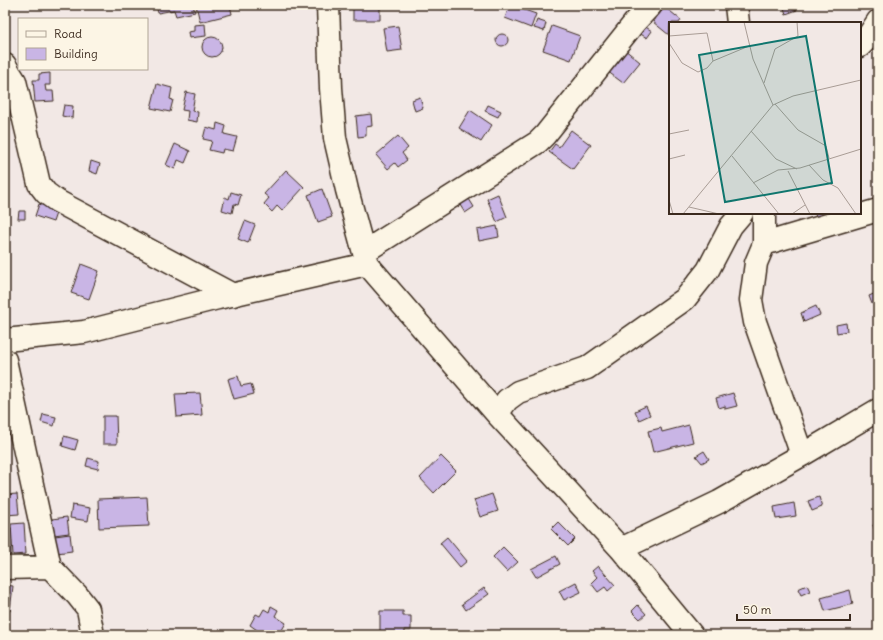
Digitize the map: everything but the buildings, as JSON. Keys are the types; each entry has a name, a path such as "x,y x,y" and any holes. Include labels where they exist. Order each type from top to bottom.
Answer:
{"street":[{"path":"328,5 331,88 335,138 347,190 366,258 497,414 621,549 692,635"},
{"path":"5,340 84,332 234,295 366,258 538,142 635,22 651,5"},
{"path":"736,5 738,22"},
{"path":"861,45 878,21"},
{"path":"5,65 15,81 39,184 46,193 57,202 234,295"},
{"path":"764,244 878,210"},
{"path":"497,414 507,400 518,392 587,368 685,299 708,270 731,226 741,214"},
{"path":"764,214 764,244 756,263 751,300 755,322 802,455"},
{"path":"5,360 50,568 77,595 88,609 93,635"},
{"path":"621,549 719,502 878,410"},
{"path":"5,568 50,568"}]}
